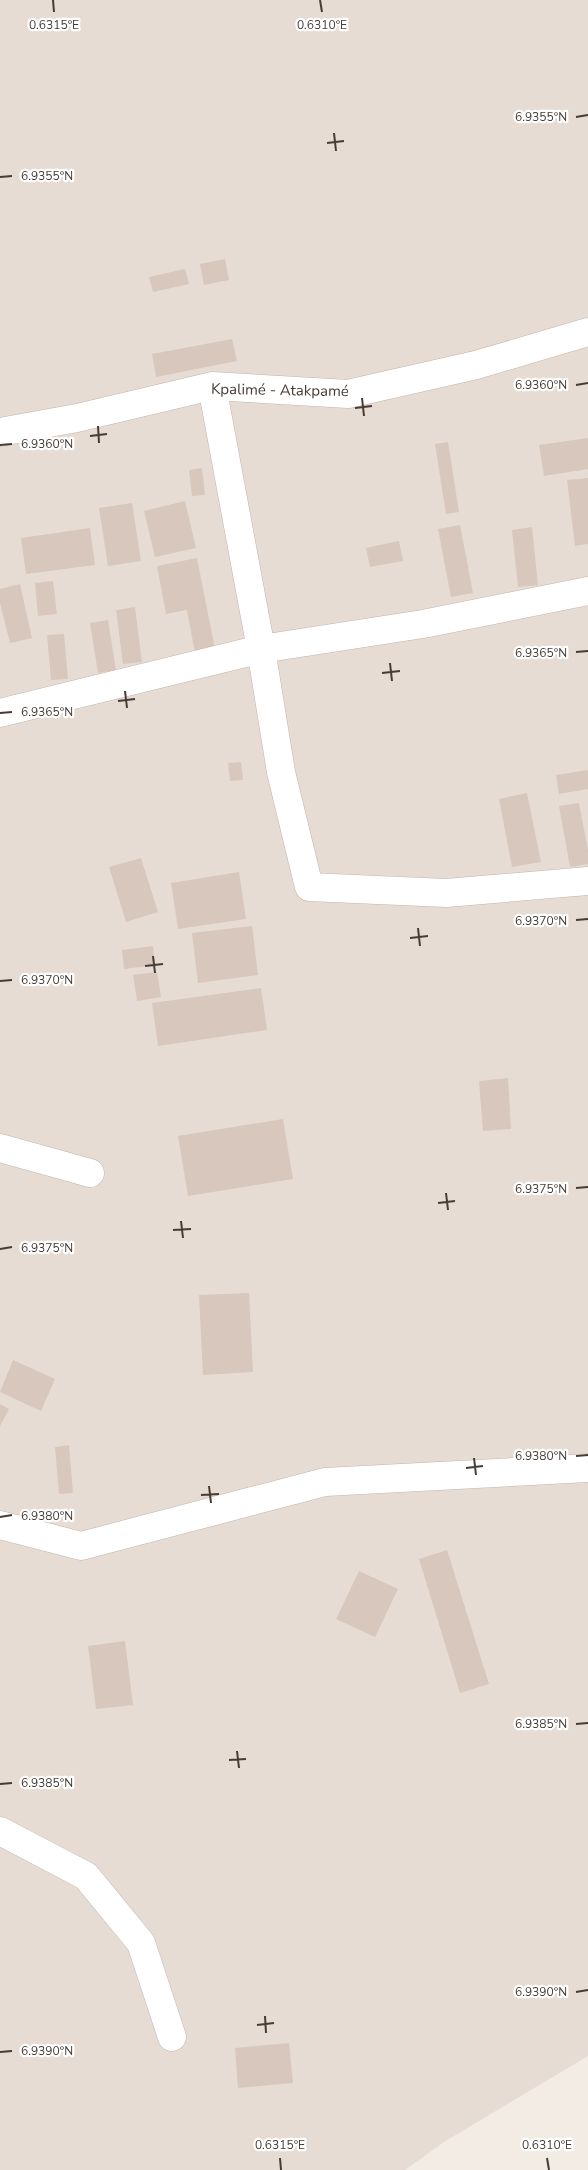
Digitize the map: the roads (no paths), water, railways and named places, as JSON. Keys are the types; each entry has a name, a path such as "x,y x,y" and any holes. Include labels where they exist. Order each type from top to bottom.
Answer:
{"street":[{"name":"Kpalimé - Atakpamé","path":"0,432 77,418 212,386 348,394 476,365 588,332"},
{"path":"212,386 261,649 281,772 309,887 446,893 588,881"},
{"path":"0,713 261,649 423,624 588,592"},
{"path":"0,1148 90,1173"},
{"path":"0,1524 81,1546 325,1482 588,1468"},
{"path":"0,1831 86,1876 141,1943 172,2037"}]}
